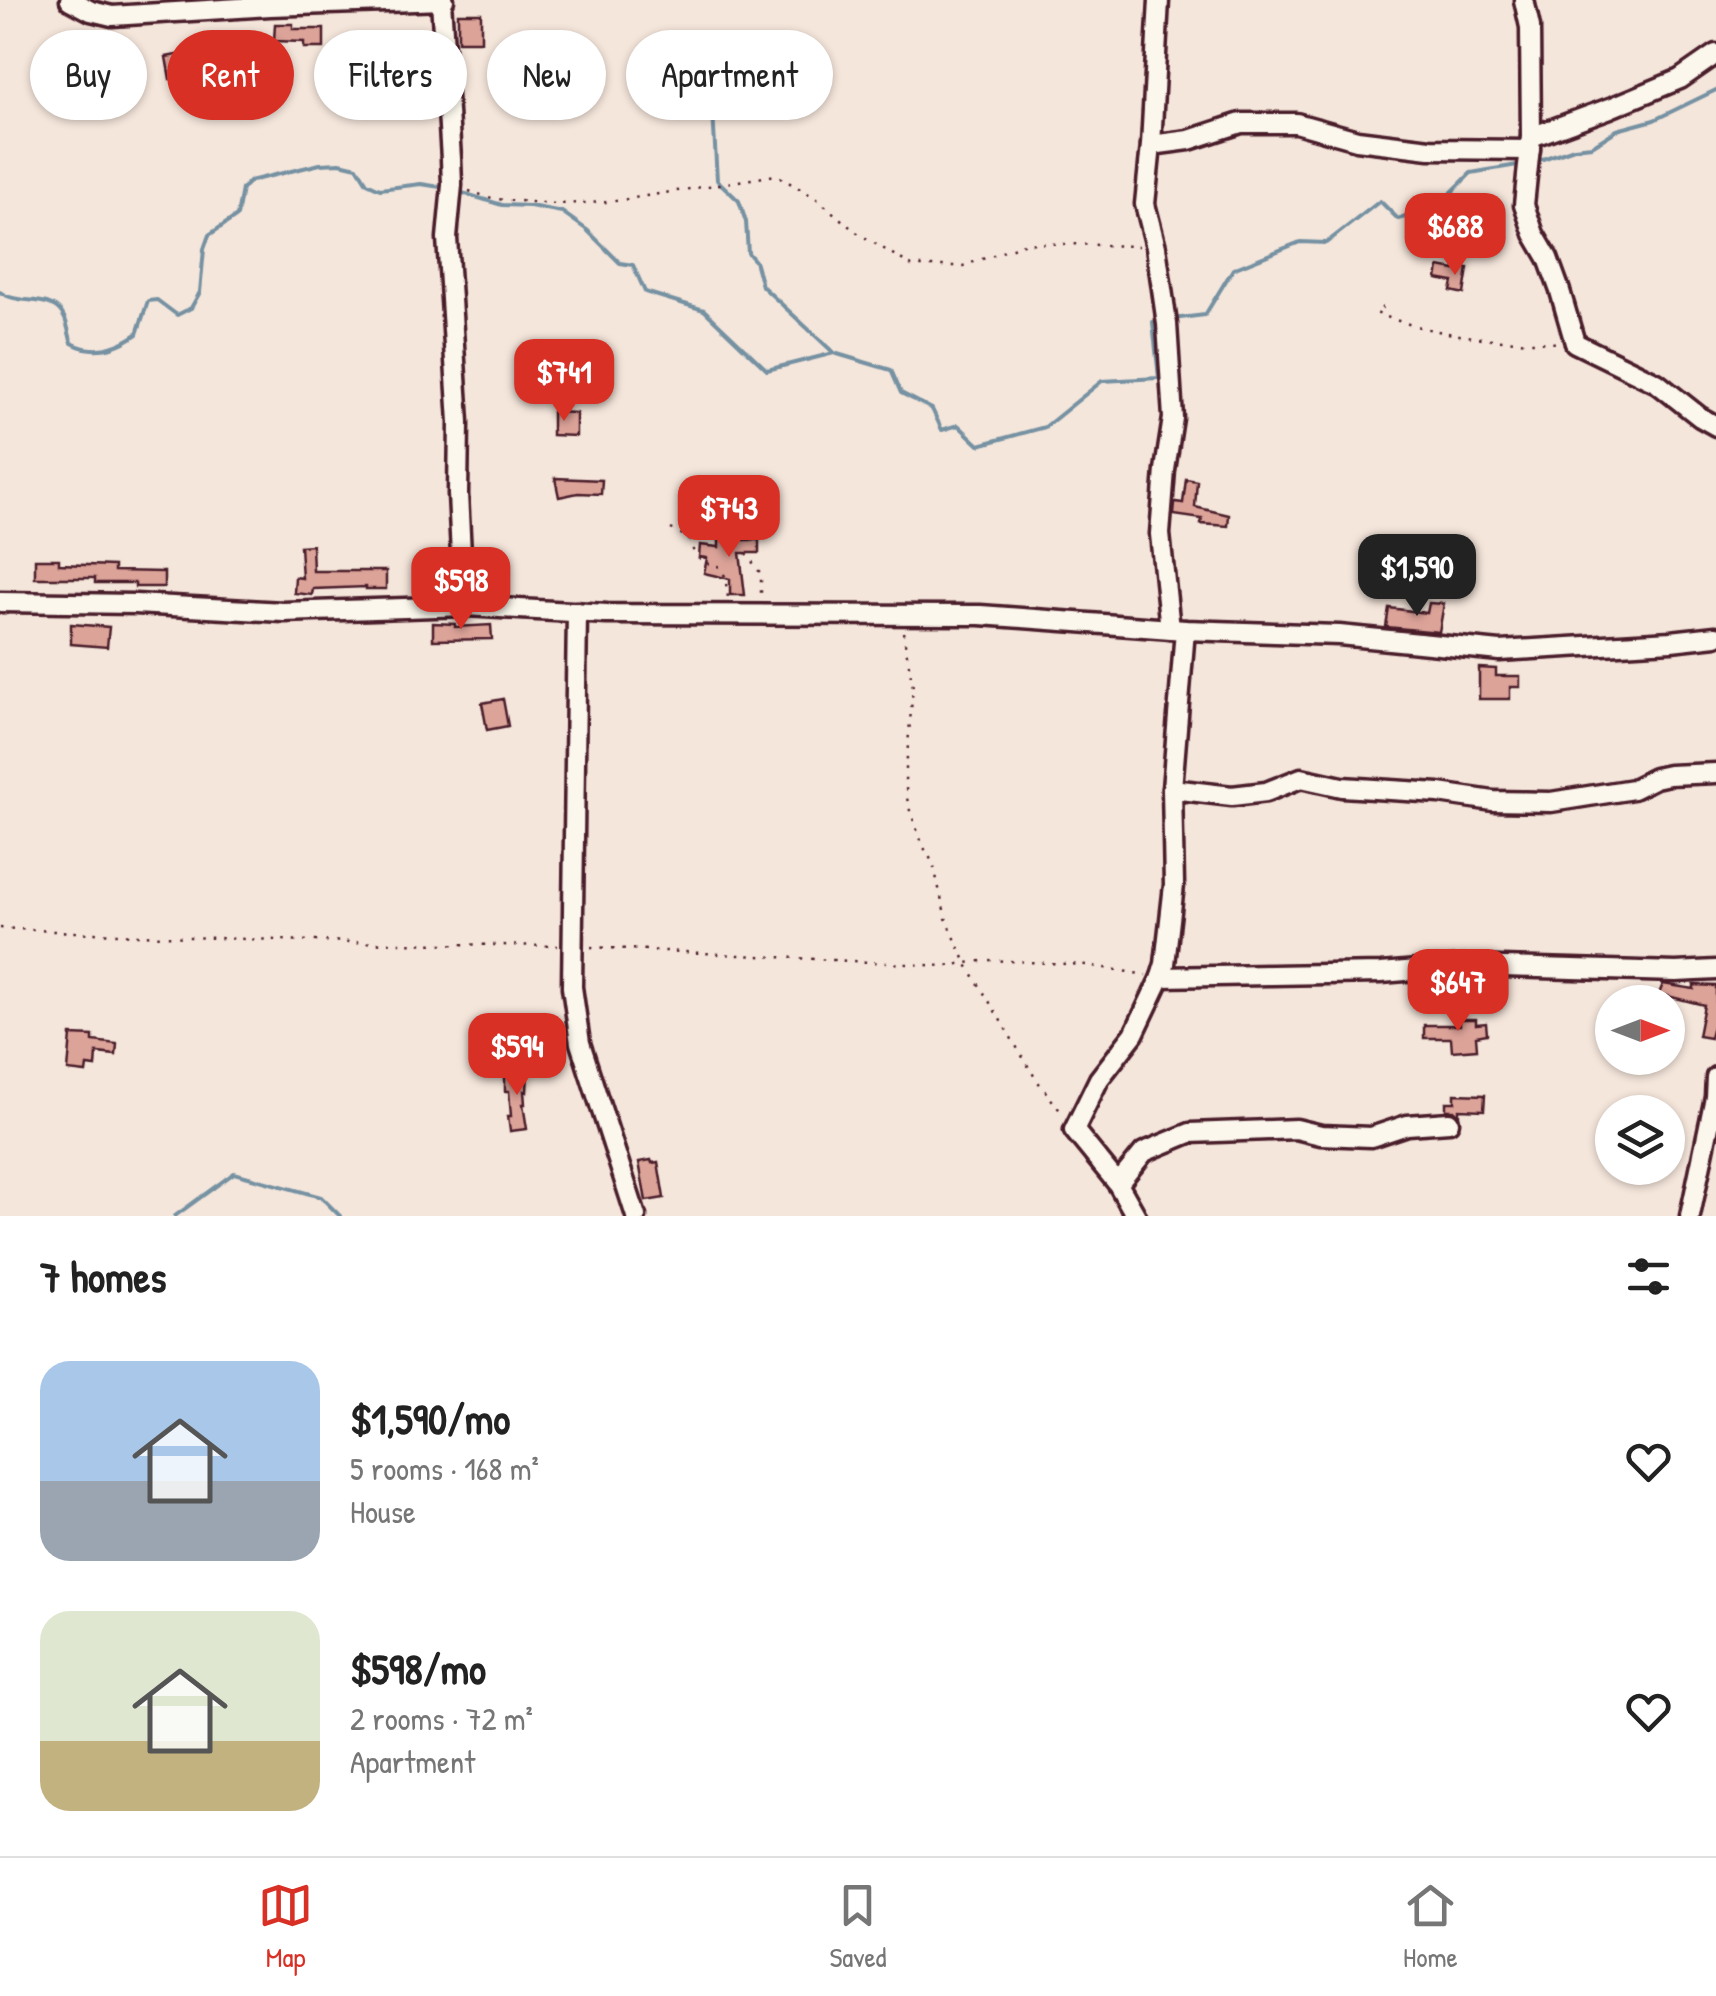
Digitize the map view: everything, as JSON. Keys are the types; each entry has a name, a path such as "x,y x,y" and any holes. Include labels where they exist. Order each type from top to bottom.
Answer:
{"street":[{"path":"70,0 112,16 442,0 452,186 447,238 460,422 458,494 466,606"},
{"path":"1136,1216 1118,1184 1074,1130 1099,1078 1134,1034 1161,978 1174,885 1172,789 1178,629 1160,534 1164,470 1173,418 1167,324 1156,247 1144,204 1159,0"},
{"path":"1524,0 1530,27 1531,144 1524,205 1548,258 1575,343 1657,383 1716,426"},
{"path":"1151,146 1188,140 1241,122 1296,122 1357,140 1412,147 1531,144 1680,79 1716,54"},
{"path":"0,602 283,612 466,606 731,615 980,615 1338,636 1500,652 1716,636"},
{"path":"577,612 572,987 580,1044 636,1216"},
{"path":"1172,789 1232,796 1266,792 1301,778 1342,787 1493,801 1551,802 1633,789 1669,775 1716,773"},
{"path":"1161,978 1381,973 1467,966 1716,970"},
{"path":"1690,1216 1716,1077"},
{"path":"1118,1184 1144,1152 1190,1133 1296,1129 1322,1135 1371,1137 1407,1125 1449,1122"}],"path":[{"path":"452,186 495,200 556,204 608,202 776,175 816,198 856,232 912,266 963,266 1026,243 1156,247"},
{"path":"1383,308 1376,312 1447,334 1575,343"},
{"path":"671,529 689,538 701,562 718,566 724,576 731,615"},
{"path":"746,553 761,574 763,615"},
{"path":"900,615 913,687 904,780 908,804 933,863 946,918 966,963 1016,1046 1074,1130"}],"building":[{"path":"458,13 481,13 481,41 467,41 467,30 458,30"},
{"path":"275,24 293,24 293,29 324,29 314,30 314,48 304,48 304,42 294,42 294,30 275,30"},
{"path":"1456,266 1468,268 1464,294 1451,291 1453,282 1437,279 1439,267 1455,270"},
{"path":"552,412 576,413 576,436 552,435"},
{"path":"555,478 602,480 601,494 559,497"},
{"path":"1186,479 1197,481 1195,507 1229,515 1228,526 1201,524 1202,519 1174,515 1175,502 1183,503"},
{"path":"719,535 759,540 759,553 740,553 745,595 730,595 730,579 704,573 707,558 699,557 700,545 719,547"},
{"path":"312,545 313,571 386,571 386,589 313,589 312,595 294,593 295,577 302,578 300,546"},
{"path":"35,559 114,566 114,571 164,572 164,587 95,583 95,578 35,578"},
{"path":"1429,603 1444,604 1439,632 1386,627 1389,608 1427,613"},
{"path":"433,623 455,627 491,625 492,639 433,640"},
{"path":"71,624 109,627 107,647 71,644"},
{"path":"1479,668 1496,669 1496,676 1520,676 1520,687 1510,687 1510,699 1479,699"},
{"path":"503,699 508,726 487,730 482,703"},
{"path":"1716,986 1716,1015 1710,1038 1698,1036 1704,1005 1685,1000 1685,988"},
{"path":"1460,1019 1486,1023 1487,1034 1476,1036 1477,1049 1452,1051 1451,1038 1424,1038 1424,1025 1460,1025"},
{"path":"71,1035 93,1036 93,1041 117,1044 116,1055 97,1053 96,1067 87,1066 86,1073 68,1071"},
{"path":"505,1071 528,1072 523,1104 527,1129 510,1131"},
{"path":"1455,1094 1485,1095 1484,1110 1459,1109 1459,1115 1446,1110 1446,1102 1455,1102"},
{"path":"639,1162 658,1162 664,1198 646,1201"}],"waterway":[{"path":"1537,161 1592,146 1617,130 1654,120 1716,90"},
{"path":"713,120 717,180 739,201 746,222 748,253 755,261 762,286 834,353"},
{"path":"0,292 53,306 65,319 72,343 89,349 105,348 137,334 148,301 157,300 177,315 191,308 200,292 209,235 237,216 242,189 250,181 340,163 357,167 367,183 380,189 421,184 447,188"},
{"path":"1172,319 1205,315 1233,269 1300,242 1326,243 1380,201 1398,219 1435,209 1471,173 1523,164"},
{"path":"456,191 502,205 562,212 620,263 633,265 645,292 704,310 767,370 834,353 891,370 901,393 932,409 942,430 958,425 979,445 1045,427 1102,381 1159,378 1153,322 1163,321"},
{"path":"175,1216 234,1173 321,1197 340,1216"}]}
